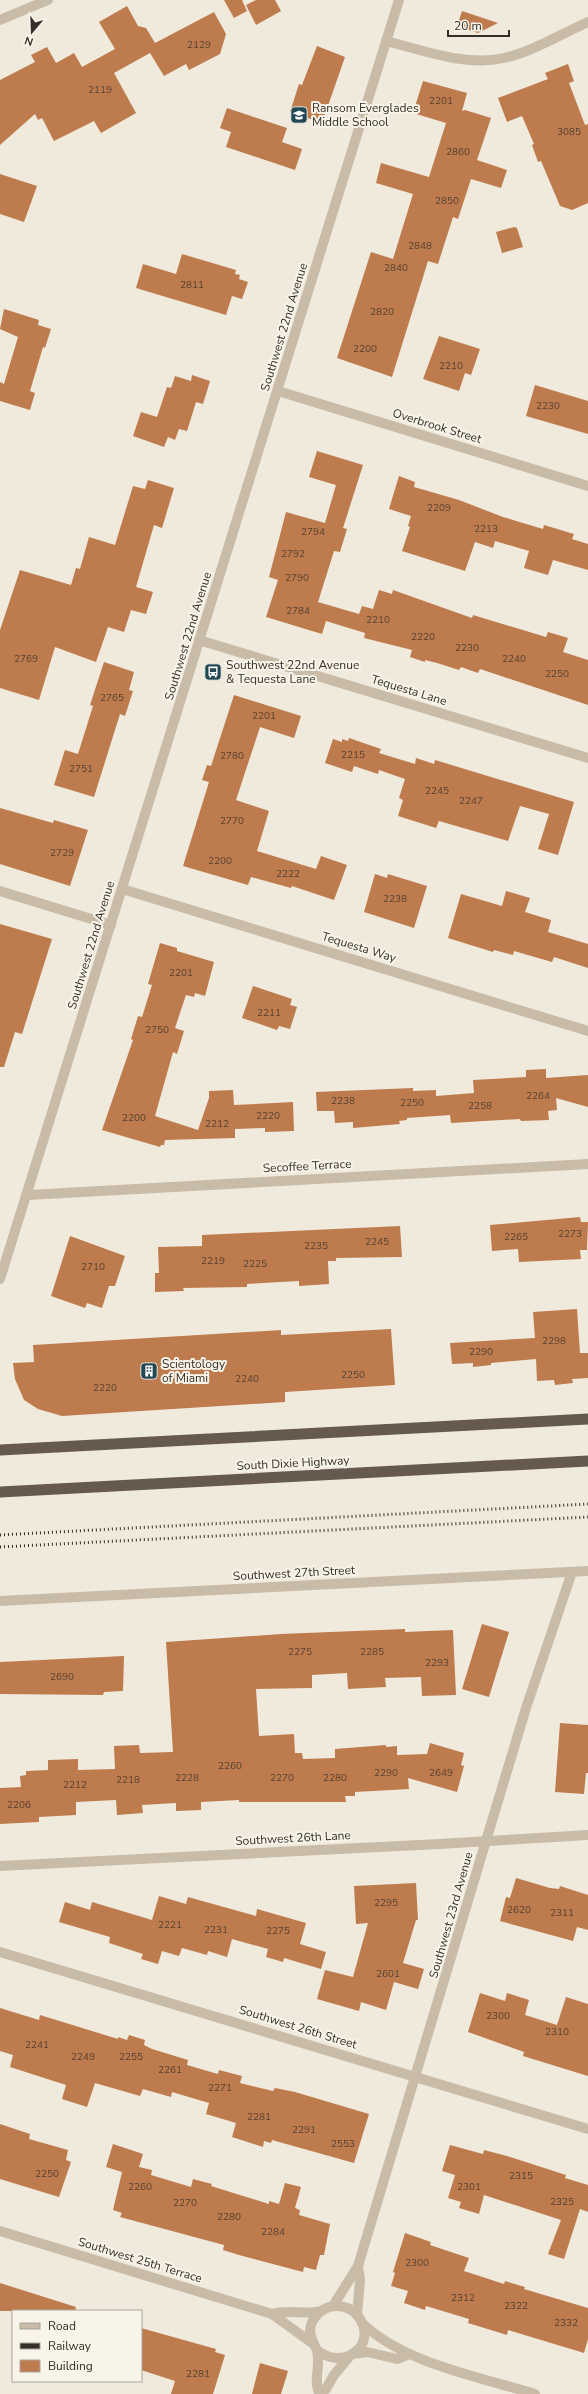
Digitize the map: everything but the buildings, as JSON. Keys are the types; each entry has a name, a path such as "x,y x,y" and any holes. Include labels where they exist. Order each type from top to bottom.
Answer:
{"highway":[{"path":"0,1450 588,1419"},
{"name":"South Dixie Highway","path":"1,1493 588,1461"}],"street":[{"path":"0,20 48,0"},
{"name":"Southwest 22nd Avenue","path":"0,1279 28,1195 398,0"},
{"path":"386,41 458,58 492,60 512,56 588,22"},
{"name":"Overbrook Street","path":"278,390 588,486"},
{"name":"Tequesta Lane","path":"199,640 588,758"},
{"name":"Tequesta Way","path":"122,889 588,1030"},
{"path":"0,891 111,925"},
{"name":"Secoffee Terrace","path":"28,1195 588,1164"},
{"name":"Southwest 27th Street","path":"0,1601 588,1571"},
{"name":"Southwest 23rd Avenue","path":"333,2306 358,2266 526,1708 572,1572"},
{"name":"Southwest 26th Lane","path":"0,1866 486,1841 588,1834"},
{"name":"Southwest 26th Street","path":"0,1952 588,2129"},
{"name":"Southwest 25th Terrace","path":"0,2231 272,2314 314,2346"},
{"name":"Southwest 23rd Avenue","path":"358,2266 360,2280 359,2319"},
{"path":"359,2319 363,2337 358,2350 334,2375 326,2389 319,2393 316,2385 318,2370 311,2325 321,2311 333,2306 346,2307 359,2319 371,2332 407,2355 535,2394"},
{"name":"Southwest 25th Terrace","path":"272,2314 283,2310 302,2314 321,2311"},
{"path":"314,2346 332,2359 367,2352 397,2359 407,2355"}],"railway":[{"path":"0,1535 588,1504"},
{"path":"0,1547 588,1517"}],"place":[{"name":"Ransom Everglades Middle School","path":"299,115"},
{"name":"Southwest 22nd Avenue & Tequesta Lane","path":"213,672"},
{"name":"Scientology of Miami","path":"149,1371"}]}
